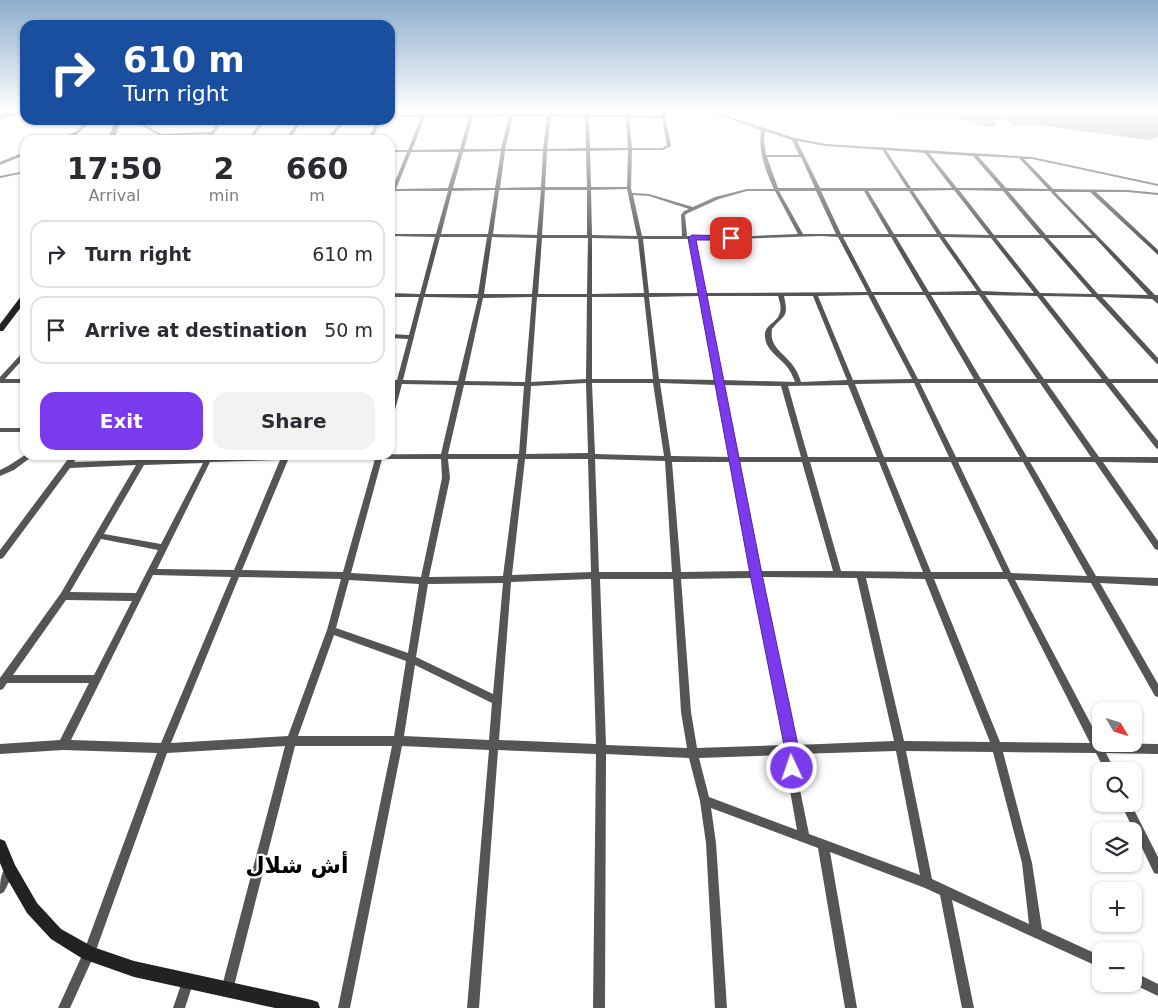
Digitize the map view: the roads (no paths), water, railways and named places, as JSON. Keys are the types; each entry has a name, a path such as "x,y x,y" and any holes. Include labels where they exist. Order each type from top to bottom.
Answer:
{"main road":[{"path":"0,329 20,303"},
{"path":"0,846 10,870 32,908 56,934 89,953 134,969 307,1008"}],"street":[{"path":"0,164 12,158"},
{"path":"395,183 405,158"},
{"path":"395,397 460,158"},
{"path":"344,1008 398,742 424,581 446,478 444,457 480,296 502,158"},
{"path":"473,1008 507,580 522,457 545,158"},
{"path":"589,158 590,295 588,381 601,750 599,1008"},
{"path":"630,158 630,191 640,237 656,381 668,459 686,712 692,753 705,801 711,843 721,1008"},
{"path":"765,158 776,189 802,236"},
{"path":"804,158 840,236 916,381 1009,576 1092,736"},
{"path":"890,158 940,235 1158,547"},
{"path":"931,158 1158,446"},
{"path":"977,158 1044,237 1158,362"},
{"path":"1021,158 1158,302"},
{"path":"1027,158 1158,185"},
{"path":"0,177 20,173"},
{"path":"395,190 588,189 630,191 691,208"},
{"path":"804,837 794,785 792,750 756,574 704,296 683,215 691,208 734,193 776,189 956,189 1158,194"},
{"path":"865,189 1025,459 1158,693"},
{"path":"1092,191 1158,253"},
{"path":"395,235 689,238 892,235 1097,237"},
{"path":"395,294 704,296 980,293 1155,297"},
{"path":"815,294 997,747 1027,863 1036,931"},
{"path":"781,295 784,308 783,315 771,327 768,339 774,351 791,367 800,384"},
{"path":"395,336 411,337"},
{"path":"0,381 20,359"},
{"path":"0,381 20,381"},
{"path":"395,382 528,384 588,381 656,381 800,384 916,381 1158,381"},
{"path":"784,384 838,576"},
{"path":"0,430 20,430"},
{"path":"395,456 1158,460"},
{"path":"0,473 12,468 23,460"},
{"path":"0,556 72,460"},
{"path":"2,682 64,596 142,460"},
{"path":"69,465 181,460"},
{"path":"62,745 207,460"},
{"path":"64,1008 89,953 164,748 283,460"},
{"path":"227,990 291,740 331,630 379,460"},
{"path":"100,536 163,548"},
{"path":"151,572 346,576 424,581 507,580 594,575 756,574 1009,576 1094,581 1158,582"},
{"path":"861,576 900,746 927,883"},
{"path":"64,596 137,597"},
{"path":"331,630 412,659 498,701"},
{"path":"2,682 96,679"},
{"path":"0,749 62,745 164,748 291,740 495,745 692,753 900,746 1092,749"},
{"path":"1142,750 1158,750"},
{"path":"705,801 927,883 1092,958"},
{"path":"1130,812 1158,869"},
{"path":"823,845 851,1008"},
{"path":"0,888 10,870"},
{"path":"945,892 968,1008"},
{"path":"179,1008 188,980"},
{"path":"1142,982 1158,990"}],"district":[{"name":"أش شلال","path":"297,865"}]}
